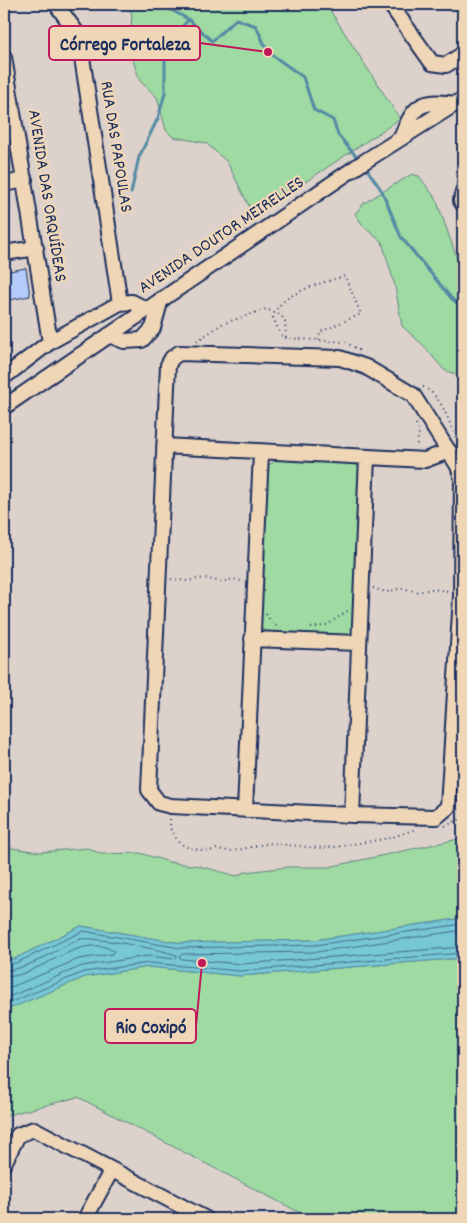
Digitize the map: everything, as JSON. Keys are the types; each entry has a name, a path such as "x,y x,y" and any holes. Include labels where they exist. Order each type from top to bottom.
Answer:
{"street":[{"name":"RUA DAS PAPOULAS","path":"56,4 77,33 82,51 120,303"},
{"path":"390,4 432,63 446,65 463,54"},
{"name":"AVENIDA DAS ORQUÍDEAS","path":"4,57 9,118 25,180 50,342"},
{"name":"AVENIDA DOUTOR MEIRELLES","path":"4,408 161,299 459,101"},
{"path":"4,184 25,180"},
{"path":"463,191 463,204"},
{"path":"4,253 36,248"},
{"path":"109,335 124,341 142,340 149,335 153,328 161,299"},
{"path":"4,377 50,342 120,303 132,302 146,310"},
{"path":"179,353 340,358 355,362 413,395 449,451 462,478 462,618 448,807 436,817 245,810 170,806 159,803 149,790 168,365 172,358 179,353"},
{"path":"164,446 416,460 437,458 449,451"},
{"path":"245,810 261,452"},
{"path":"352,815 360,587 367,457"},
{"path":"252,639 358,644"},
{"path":"4,1164 18,1135 34,1129 197,1217"},
{"path":"85,1219 111,1171"}],"path":[{"path":"345,276 361,314 320,332 319,340 286,338 272,318 274,311 282,301 289,297 345,276"},
{"path":"188,341 197,342 222,324 266,310 274,311 281,315 285,321 286,338"},
{"path":"415,418 420,433 416,460"},
{"path":"158,576 182,581 204,578 222,582 233,579 255,582"},
{"path":"360,587 386,592 402,588 418,592 432,589 462,591"},
{"path":"308,629 327,625 350,610 352,604"},
{"path":"264,610 272,624 285,629"},
{"path":"170,806 170,828 179,844 188,848 209,851 217,849 233,851 269,843 318,848 336,847 390,838 418,829"},
{"path":"444,826 462,820"}],"green space":[{"path":"128,4 326,4 400,119 254,216 227,162 206,143 173,137 166,130 157,97 140,81 129,49 132,15"},
{"path":"412,174 419,176 436,199 463,275 463,377 444,370 423,345 402,326 395,286 382,242 364,227 355,214 364,203"},
{"path":"281,458 355,462 361,467 354,630 347,636 268,632 261,628 259,622 268,465"},
{"path":"463,838 463,918 315,940 180,943 81,926 14,959 4,959 4,847 40,852 88,848 101,854 140,853 169,862 199,866 237,876 245,872 289,867 329,867"},
{"path":"463,958 463,1219 312,1219 78,1097 4,1116 4,1011 85,977 149,967 240,976"}],"water":[{"path":"463,918 463,958 240,976 149,967 85,977 4,1011 4,959 14,959 81,926 180,943 315,940"}],"building":[{"path":"26,268 30,296 4,301 4,272"}],"waterway":[{"path":"160,4 188,19 212,41 236,19 256,26 268,52 303,77 314,110 333,120 338,135 360,161"},
{"path":"131,193 139,157 158,118 165,93 165,59 172,39 188,20"},
{"path":"364,165 382,191 401,237 452,299 463,308"}],"place":[{"name":"Córrego Fortaleza","path":"268,52"},
{"name":"Rio Coxipó","path":"202,963"}]}
